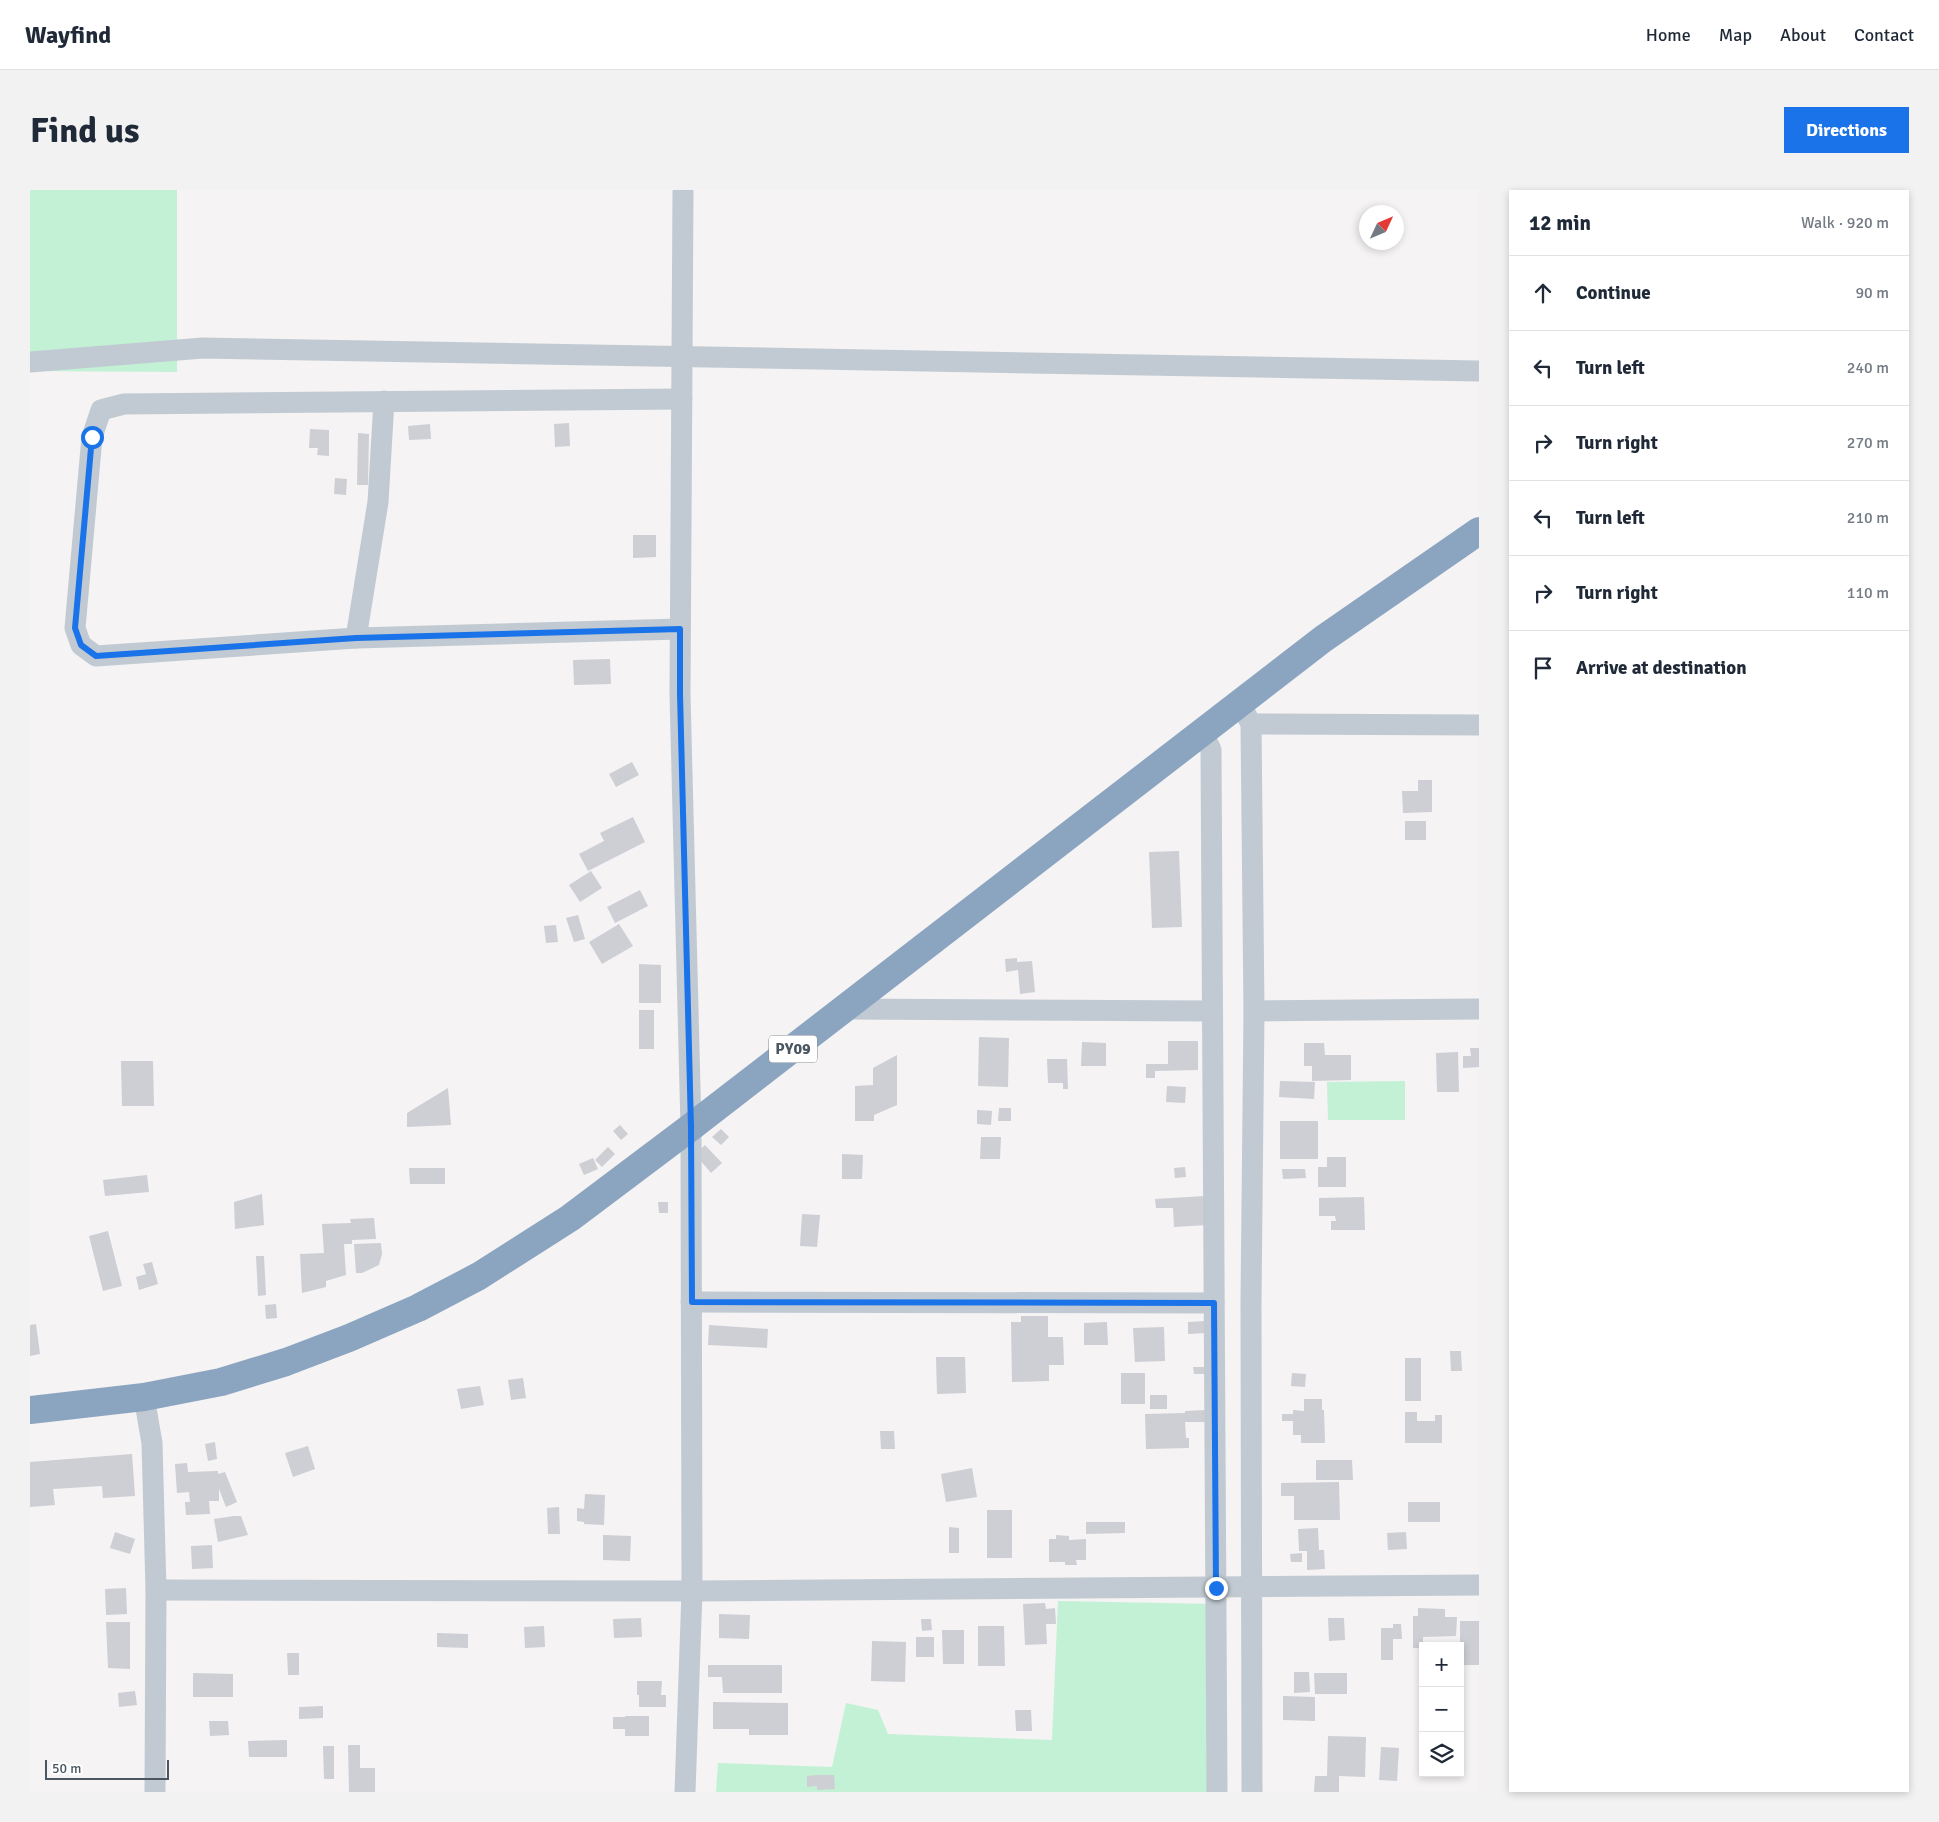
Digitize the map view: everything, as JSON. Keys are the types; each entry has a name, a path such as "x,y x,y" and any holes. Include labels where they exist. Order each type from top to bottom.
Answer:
{"highway":[{"name":"PY09","path":"30,1410 144,1397 221,1382 286,1362 418,1308 479,1276 570,1218 845,1009 1203,732 1245,714 1323,639 1479,530"}],"street":[{"path":"683,190 680,694 691,1127 692,1302 692,1591 685,1792"},
{"path":"30,362 203,348 1479,371"},
{"path":"680,629 356,638 96,656 81,645 75,628 92,437 100,410 124,404 682,398"},
{"path":"356,638 378,502 384,401"},
{"path":"1252,1792 1251,1303 1254,1012 1245,714 1479,725"},
{"path":"1203,732 1211,750 1217,1792"},
{"path":"845,1009 1212,1011"},
{"path":"1254,1012 1479,1009"},
{"path":"692,1302 1214,1303"},
{"path":"144,1397 152,1443 156,1590 155,1792"},
{"path":"156,1590 692,1591 1479,1585"}],"green space":[{"path":"30,190 177,190 177,372 30,371"},
{"path":"1405,1081 1405,1120 1328,1120 1327,1082"},
{"path":"1058,1601 1216,1604 1216,1792 716,1792 718,1763 832,1767 846,1703 878,1710 888,1734 1052,1740"}],"building":[{"path":"569,423 570,446 555,447 554,424"},
{"path":"430,424 431,439 409,440 408,426"},
{"path":"310,429 329,430 329,456 317,455 318,448 309,448"},
{"path":"358,433 369,434 368,485 357,485"},
{"path":"335,478 347,479 346,495 334,494"},
{"path":"633,535 656,535 656,557 633,558"},
{"path":"610,659 611,684 574,685 573,660"},
{"path":"632,762 639,775 616,787 609,774"},
{"path":"1418,780 1432,780 1432,812 1403,813 1402,791 1418,791"},
{"path":"633,817 645,842 588,871 579,854 604,841 600,833"},
{"path":"1405,821 1426,821 1426,840 1405,840"},
{"path":"1179,851 1182,927 1152,928 1149,852"},
{"path":"591,871 602,888 580,902 569,885"},
{"path":"640,890 648,906 615,923 607,907"},
{"path":"578,915 585,939 574,942 566,918"},
{"path":"619,924 633,946 602,964 589,942"},
{"path":"556,925 558,942 546,943 544,926"},
{"path":"1017,958 1017,962 1032,961 1035,992 1020,994 1018,970 1006,972 1005,959"},
{"path":"639,964 661,965 661,1003 639,1003"},
{"path":"639,1010 654,1010 654,1049 639,1049"},
{"path":"979,1037 1009,1038 1008,1087 978,1086"},
{"path":"1168,1041 1198,1041 1198,1070 1155,1071 1155,1078 1146,1078 1146,1064 1168,1064"},
{"path":"1082,1042 1106,1043 1106,1066 1081,1066"},
{"path":"1304,1043 1324,1043 1325,1055 1351,1055 1351,1080 1312,1081 1312,1066 1304,1066"},
{"path":"1470,1048 1479,1048 1479,1067 1463,1068 1463,1056 1471,1056"},
{"path":"1458,1052 1459,1092 1437,1092 1436,1053"},
{"path":"897,1055 897,1105 874,1115 874,1121 855,1121 855,1086 873,1085 873,1068"},
{"path":"1047,1059 1067,1059 1068,1089 1063,1089 1063,1083 1048,1083"},
{"path":"121,1061 153,1061 154,1106 122,1106"},
{"path":"1280,1081 1315,1082 1314,1099 1279,1097"},
{"path":"1167,1086 1186,1087 1185,1103 1166,1102"},
{"path":"448,1088 451,1125 407,1127 407,1113"},
{"path":"999,1108 1011,1108 1011,1121 998,1121"},
{"path":"977,1110 992,1111 991,1125 977,1124"},
{"path":"1280,1121 1318,1121 1318,1159 1280,1159"},
{"path":"620,1125 628,1134 621,1140 613,1131"},
{"path":"721,1129 729,1137 721,1145 712,1137"},
{"path":"981,1137 1001,1137 1000,1159 980,1159"},
{"path":"705,1145 722,1163 711,1173 695,1154"},
{"path":"608,1147 615,1154 602,1167 595,1160"},
{"path":"842,1154 863,1155 862,1179 842,1179"},
{"path":"1327,1157 1346,1157 1346,1187 1318,1187 1318,1167 1327,1167"},
{"path":"593,1158 598,1169 584,1175 579,1164"},
{"path":"1185,1167 1186,1177 1175,1178 1174,1168"},
{"path":"409,1168 445,1168 445,1184 410,1184"},
{"path":"1282,1169 1305,1169 1306,1178 1283,1179"},
{"path":"147,1175 149,1192 105,1196 103,1180"},
{"path":"262,1194 264,1225 235,1229 234,1202"},
{"path":"1205,1196 1207,1225 1174,1227 1173,1208 1156,1208 1155,1199"},
{"path":"1364,1197 1365,1230 1331,1230 1331,1221 1336,1221 1335,1216 1319,1216 1319,1198"},
{"path":"658,1202 668,1202 668,1213 659,1213"},
{"path":"802,1214 820,1215 817,1247 800,1246"},
{"path":"374,1218 376,1239 352,1240 352,1244 344,1244 346,1275 326,1281 326,1287 302,1293 300,1254 324,1253 322,1224 351,1223 350,1219"},
{"path":"108,1231 122,1286 103,1291 89,1236"},
{"path":"381,1243 382,1254 379,1265 362,1273 356,1273 354,1244"},
{"path":"256,1256 264,1256 266,1295 258,1296"},
{"path":"152,1262 158,1284 139,1290 136,1277 146,1274 143,1264"},
{"path":"276,1304 277,1318 266,1319 265,1305"},
{"path":"1021,1316 1048,1316 1048,1337 1063,1337 1064,1365 1049,1365 1049,1381 1012,1382 1011,1322 1021,1322"},
{"path":"1205,1321 1206,1333 1188,1334 1188,1322"},
{"path":"1107,1322 1108,1345 1084,1345 1084,1323"},
{"path":"36,1324 40,1354 30,1356 30,1325"},
{"path":"709,1325 768,1329 767,1348 708,1345"},
{"path":"1164,1327 1165,1361 1135,1362 1133,1328"},
{"path":"1450,1351 1461,1351 1462,1371 1451,1371"},
{"path":"936,1357 965,1357 966,1393 937,1394"},
{"path":"1405,1358 1421,1358 1421,1401 1405,1401"},
{"path":"1193,1367 1206,1367 1206,1374 1194,1374"},
{"path":"1121,1373 1145,1373 1145,1404 1121,1404"},
{"path":"1292,1373 1306,1374 1305,1387 1291,1386"},
{"path":"523,1378 526,1398 511,1400 508,1380"},
{"path":"480,1386 484,1405 461,1409 457,1389"},
{"path":"1150,1395 1167,1395 1167,1409 1150,1409"},
{"path":"1304,1399 1322,1399 1325,1443 1301,1443 1301,1435 1293,1435 1293,1421 1282,1421 1282,1414 1293,1414 1293,1410 1304,1411"},
{"path":"1206,1410 1206,1422 1185,1422 1186,1438 1189,1438 1189,1448 1146,1449 1145,1414 1185,1413 1185,1411"},
{"path":"1405,1412 1417,1412 1417,1421 1435,1421 1435,1415 1442,1415 1442,1443 1405,1443"},
{"path":"880,1431 894,1431 895,1449 881,1449"},
{"path":"215,1442 217,1459 208,1461 205,1444"},
{"path":"308,1446 315,1469 293,1477 285,1453"},
{"path":"132,1454 135,1496 103,1498 102,1486 53,1489 55,1505 30,1507 30,1462"},
{"path":"1316,1460 1352,1460 1353,1480 1316,1480"},
{"path":"187,1463 188,1472 218,1471 218,1474 225,1472 237,1502 226,1507 219,1489 219,1501 209,1501 210,1514 186,1515 185,1502 190,1502 189,1492 177,1493 175,1464"},
{"path":"972,1468 977,1497 946,1502 941,1474"},
{"path":"1339,1482 1340,1520 1294,1520 1294,1496 1281,1496 1281,1483"},
{"path":"585,1494 605,1495 604,1525 584,1524 584,1522 577,1521 577,1508 584,1509"},
{"path":"1408,1502 1440,1502 1440,1522 1408,1522"},
{"path":"559,1507 560,1534 548,1534 547,1508"},
{"path":"987,1510 1012,1510 1012,1558 987,1558"},
{"path":"241,1516 248,1535 218,1542 214,1519"},
{"path":"1086,1522 1125,1522 1125,1533 1086,1534"},
{"path":"949,1527 959,1528 959,1553 949,1553"},
{"path":"1318,1528 1319,1550 1324,1550 1325,1569 1307,1570 1307,1551 1299,1551 1298,1529"},
{"path":"115,1532 135,1539 130,1554 110,1548"},
{"path":"1406,1532 1407,1549 1388,1550 1387,1533"},
{"path":"603,1535 631,1536 630,1561 603,1560"},
{"path":"1056,1535 1069,1536 1069,1540 1086,1539 1086,1560 1076,1560 1077,1565 1065,1565 1065,1562 1049,1562 1049,1539 1056,1539"},
{"path":"212,1545 213,1568 192,1569 191,1546"},
{"path":"1302,1553 1302,1562 1291,1562 1290,1554"},
{"path":"126,1588 127,1614 106,1615 105,1589"},
{"path":"1045,1603 1046,1609 1055,1608 1056,1624 1046,1624 1047,1644 1025,1645 1023,1604"},
{"path":"1418,1608 1445,1609 1445,1617 1457,1617 1456,1636 1423,1637 1423,1642 1419,1642 1419,1648 1413,1648 1413,1616 1418,1616"},
{"path":"719,1614 750,1615 749,1639 719,1638"},
{"path":"641,1618 642,1637 614,1638 613,1619"},
{"path":"1328,1618 1344,1618 1345,1640 1329,1641"},
{"path":"921,1619 931,1619 932,1630 922,1631"},
{"path":"1460,1621 1479,1621 1479,1665 1464,1665 1464,1642 1460,1642"},
{"path":"106,1622 130,1622 130,1669 108,1668"},
{"path":"1393,1624 1401,1624 1402,1639 1393,1639 1393,1660 1381,1660 1381,1628 1393,1628"},
{"path":"544,1626 545,1647 525,1648 524,1627"},
{"path":"978,1626 1004,1626 1005,1666 978,1666"},
{"path":"942,1630 964,1630 964,1664 943,1664"},
{"path":"437,1633 468,1634 468,1648 437,1647"},
{"path":"916,1637 934,1637 934,1657 916,1657"},
{"path":"872,1641 906,1642 905,1682 871,1681"},
{"path":"287,1653 299,1653 299,1675 288,1675"},
{"path":"708,1665 782,1665 782,1693 723,1693 722,1677 708,1677"},
{"path":"1294,1672 1309,1672 1310,1692 1294,1693"},
{"path":"193,1673 233,1674 233,1697 193,1697"},
{"path":"1314,1673 1347,1673 1347,1694 1315,1694"},
{"path":"637,1681 662,1681 661,1695 666,1695 666,1707 639,1707"},
{"path":"135,1691 137,1705 119,1707 118,1693"},
{"path":"1283,1696 1315,1697 1315,1721 1283,1720"},
{"path":"713,1702 788,1703 788,1735 749,1735 749,1729 713,1729"},
{"path":"323,1706 323,1718 299,1719 299,1707"},
{"path":"1015,1710 1031,1710 1032,1731 1016,1731"},
{"path":"649,1716 649,1736 625,1736 625,1729 613,1729 613,1717"},
{"path":"209,1721 228,1721 229,1735 210,1736"},
{"path":"1328,1736 1366,1737 1365,1777 1339,1776 1339,1792 1314,1792 1315,1776 1327,1776"},
{"path":"287,1740 287,1757 249,1757 248,1741"},
{"path":"348,1745 360,1745 360,1768 375,1768 375,1792 349,1792"},
{"path":"323,1746 334,1746 334,1779 324,1779"},
{"path":"1381,1747 1399,1748 1397,1781 1379,1780"},
{"path":"834,1775 835,1789 817,1790 817,1786 807,1787 807,1776"}],"route":[{"path":"92,437 75,628 81,645 96,656 356,638 680,629 691,1127 692,1302 1214,1303 1216,1588"}]}
